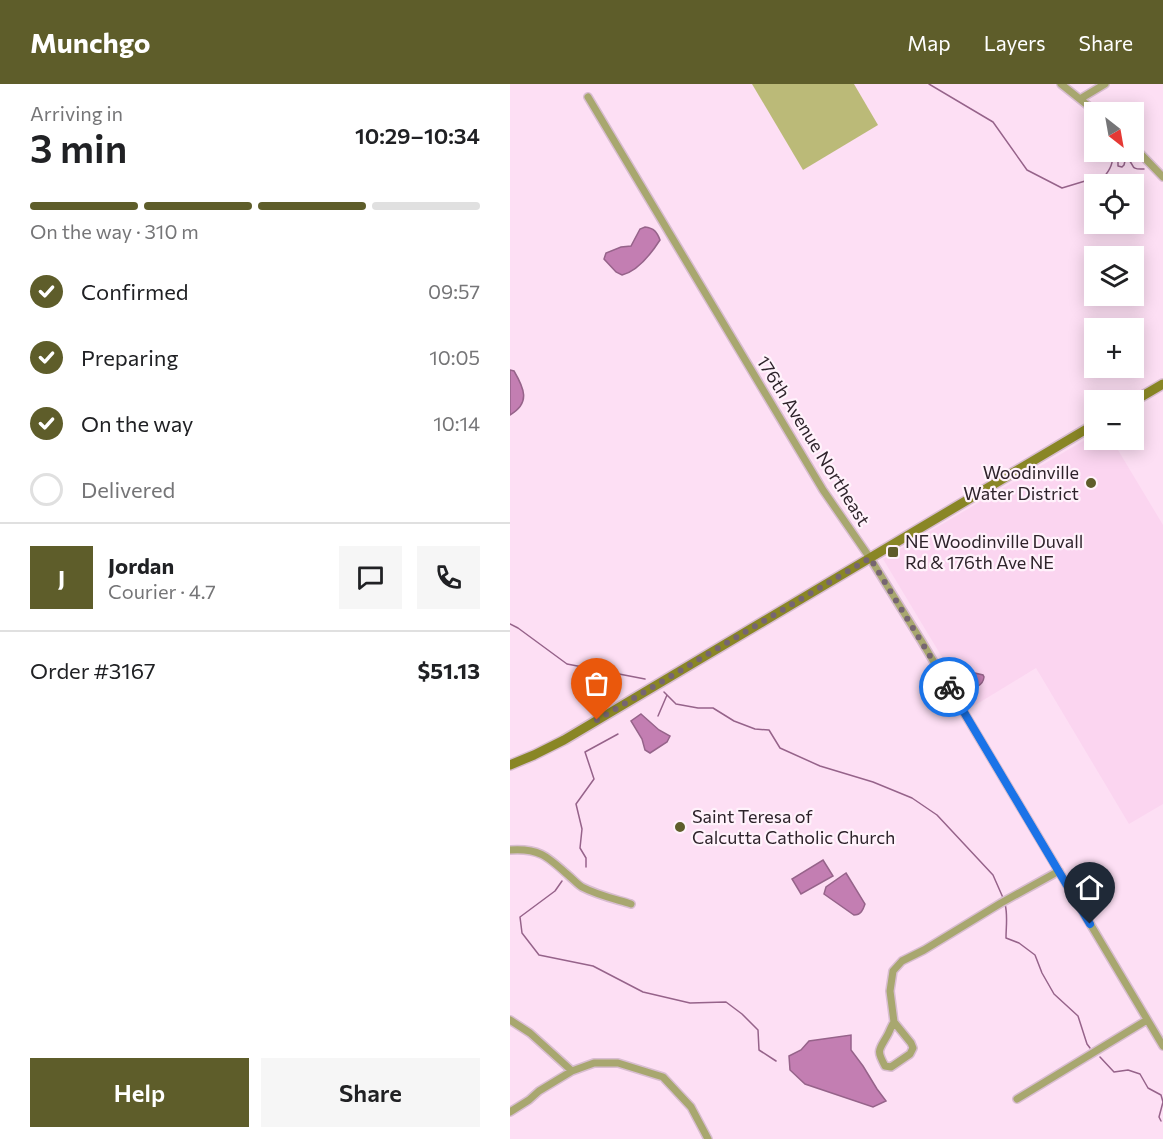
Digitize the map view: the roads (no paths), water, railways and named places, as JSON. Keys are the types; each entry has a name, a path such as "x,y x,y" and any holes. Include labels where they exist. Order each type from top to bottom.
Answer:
{"main road":[{"path":"1144,395 1163,384"},
{"path":"510,765 564,740 1084,431"}],"street":[{"path":"1061,84 1084,102"},
{"path":"1080,99 1105,84"},
{"name":"176th Avenue Northeast","path":"588,97 823,490 870,558 927,650 1163,1046"},
{"path":"1144,157 1163,177"},
{"path":"510,850 524,849 538,852 550,858 590,891 631,904"},
{"path":"894,1022 879,1049 879,1055 885,1066 891,1067 902,1061 913,1048 894,1022 890,991 893,971 902,961 1059,871"},
{"path":"510,1020 530,1033 572,1071"},
{"path":"1017,1099 1147,1020"},
{"path":"510,1112 572,1071 594,1063 618,1063 663,1077 691,1107 708,1139"}],"waterway":[{"path":"929,84 993,122 1027,170 1062,188 1095,178 1103,178 1112,162"},
{"path":"1118,162 1118,166 1122,167 1125,162"},
{"path":"1130,162 1134,168 1144,169"},
{"path":"510,624 567,664 645,679"},
{"path":"664,692 676,704 713,708 734,721 755,729 769,730 780,748 820,766 873,782 912,798 937,815 993,875 1004,900"},
{"path":"658,716 667,695"},
{"path":"586,867 586,858 580,848 582,829 576,804 594,779 585,752 618,734"},
{"path":"562,881 555,891 520,917 522,933 539,955 593,966 643,992 690,1003 726,1002 758,1030 759,1050 776,1061"},
{"path":"1005,904 1006,938 1019,943 1035,955 1054,994 1078,1016 1090,1048"},
{"path":"1100,1057 1114,1072 1128,1070 1140,1074 1148,1088 1161,1095 1163,1102 1159,1117 1161,1121"}],"place":[{"name":"Woodinville Water District","path":"1091,483"},
{"name":"NE Woodinville Duvall Rd & 176th Ave NE","path":"893,552"},
{"name":"Saint Teresa of Calcutta Catholic Church","path":"680,827"}]}
